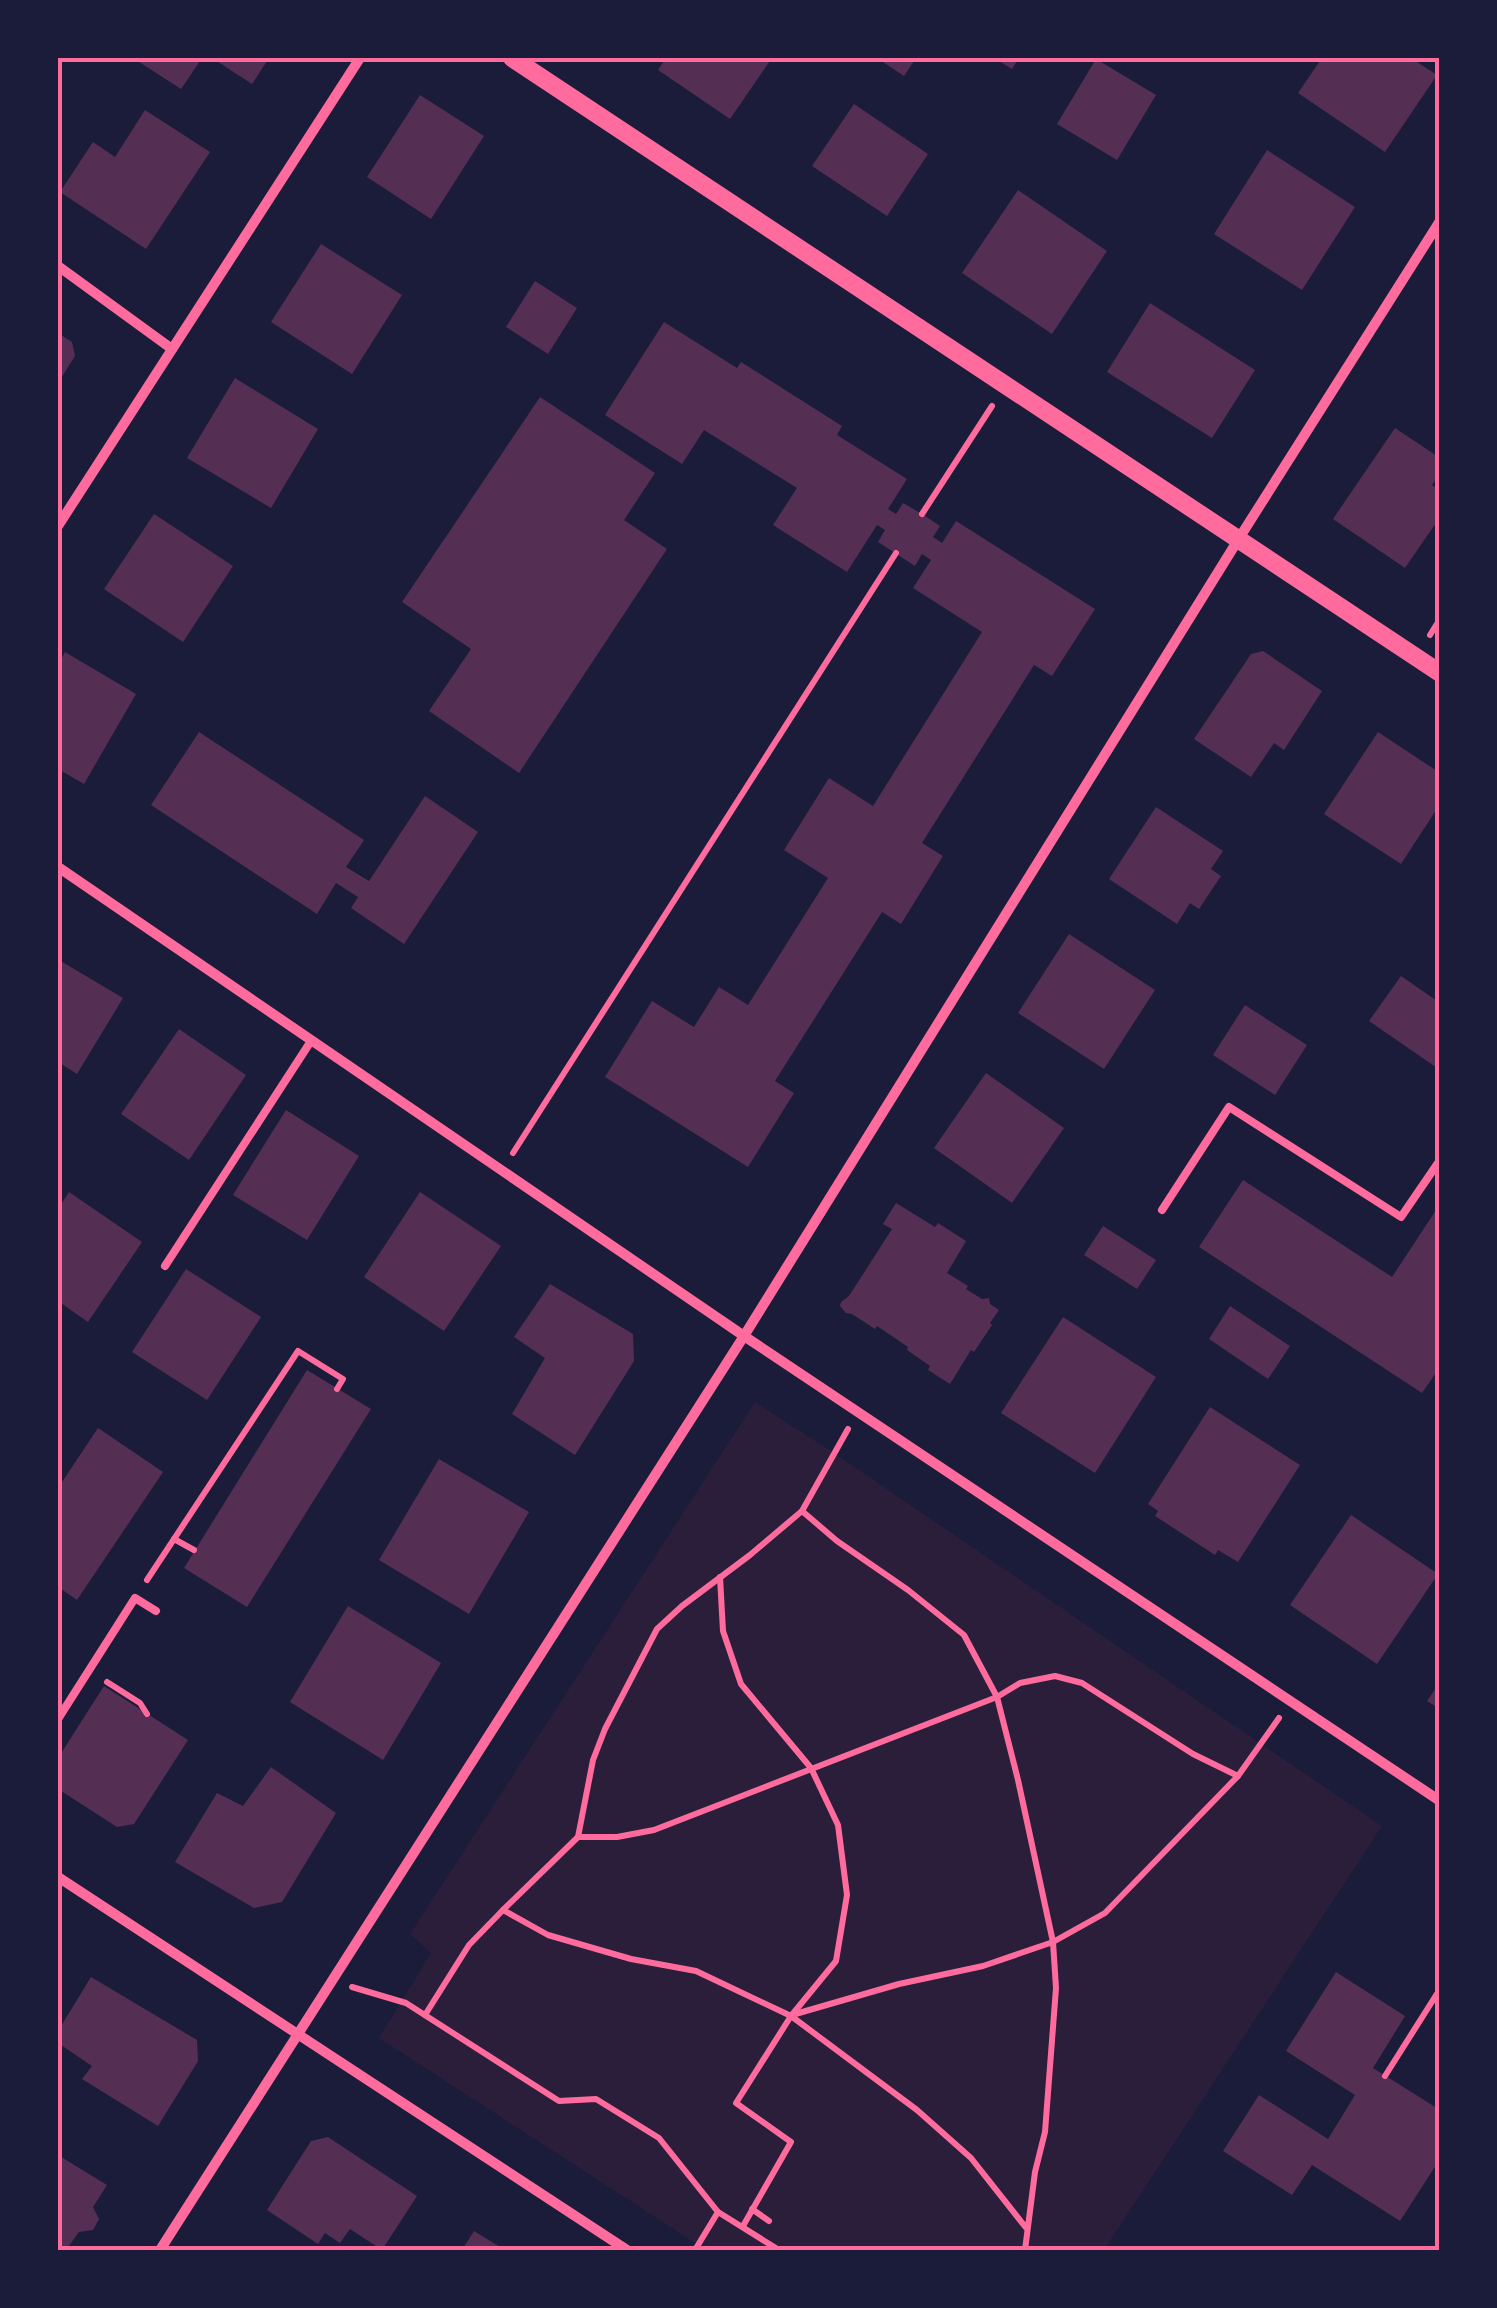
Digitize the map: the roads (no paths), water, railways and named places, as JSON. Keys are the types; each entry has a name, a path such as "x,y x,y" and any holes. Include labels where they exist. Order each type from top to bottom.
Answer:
{"street":[{"path":"58,526 360,58"},
{"path":"512,58 1440,672"},
{"path":"160,2250 744,1336 1440,221"},
{"path":"58,266 172,349"},
{"path":"58,867 744,1336 1440,1801"},
{"path":"58,1877 627,2250"}],"lane":[{"path":"165,1266 311,1040"},
{"path":"1162,1210 1229,1107 1401,1217 1440,1160"},
{"path":"58,1720 135,1598 156,1611"}]}
